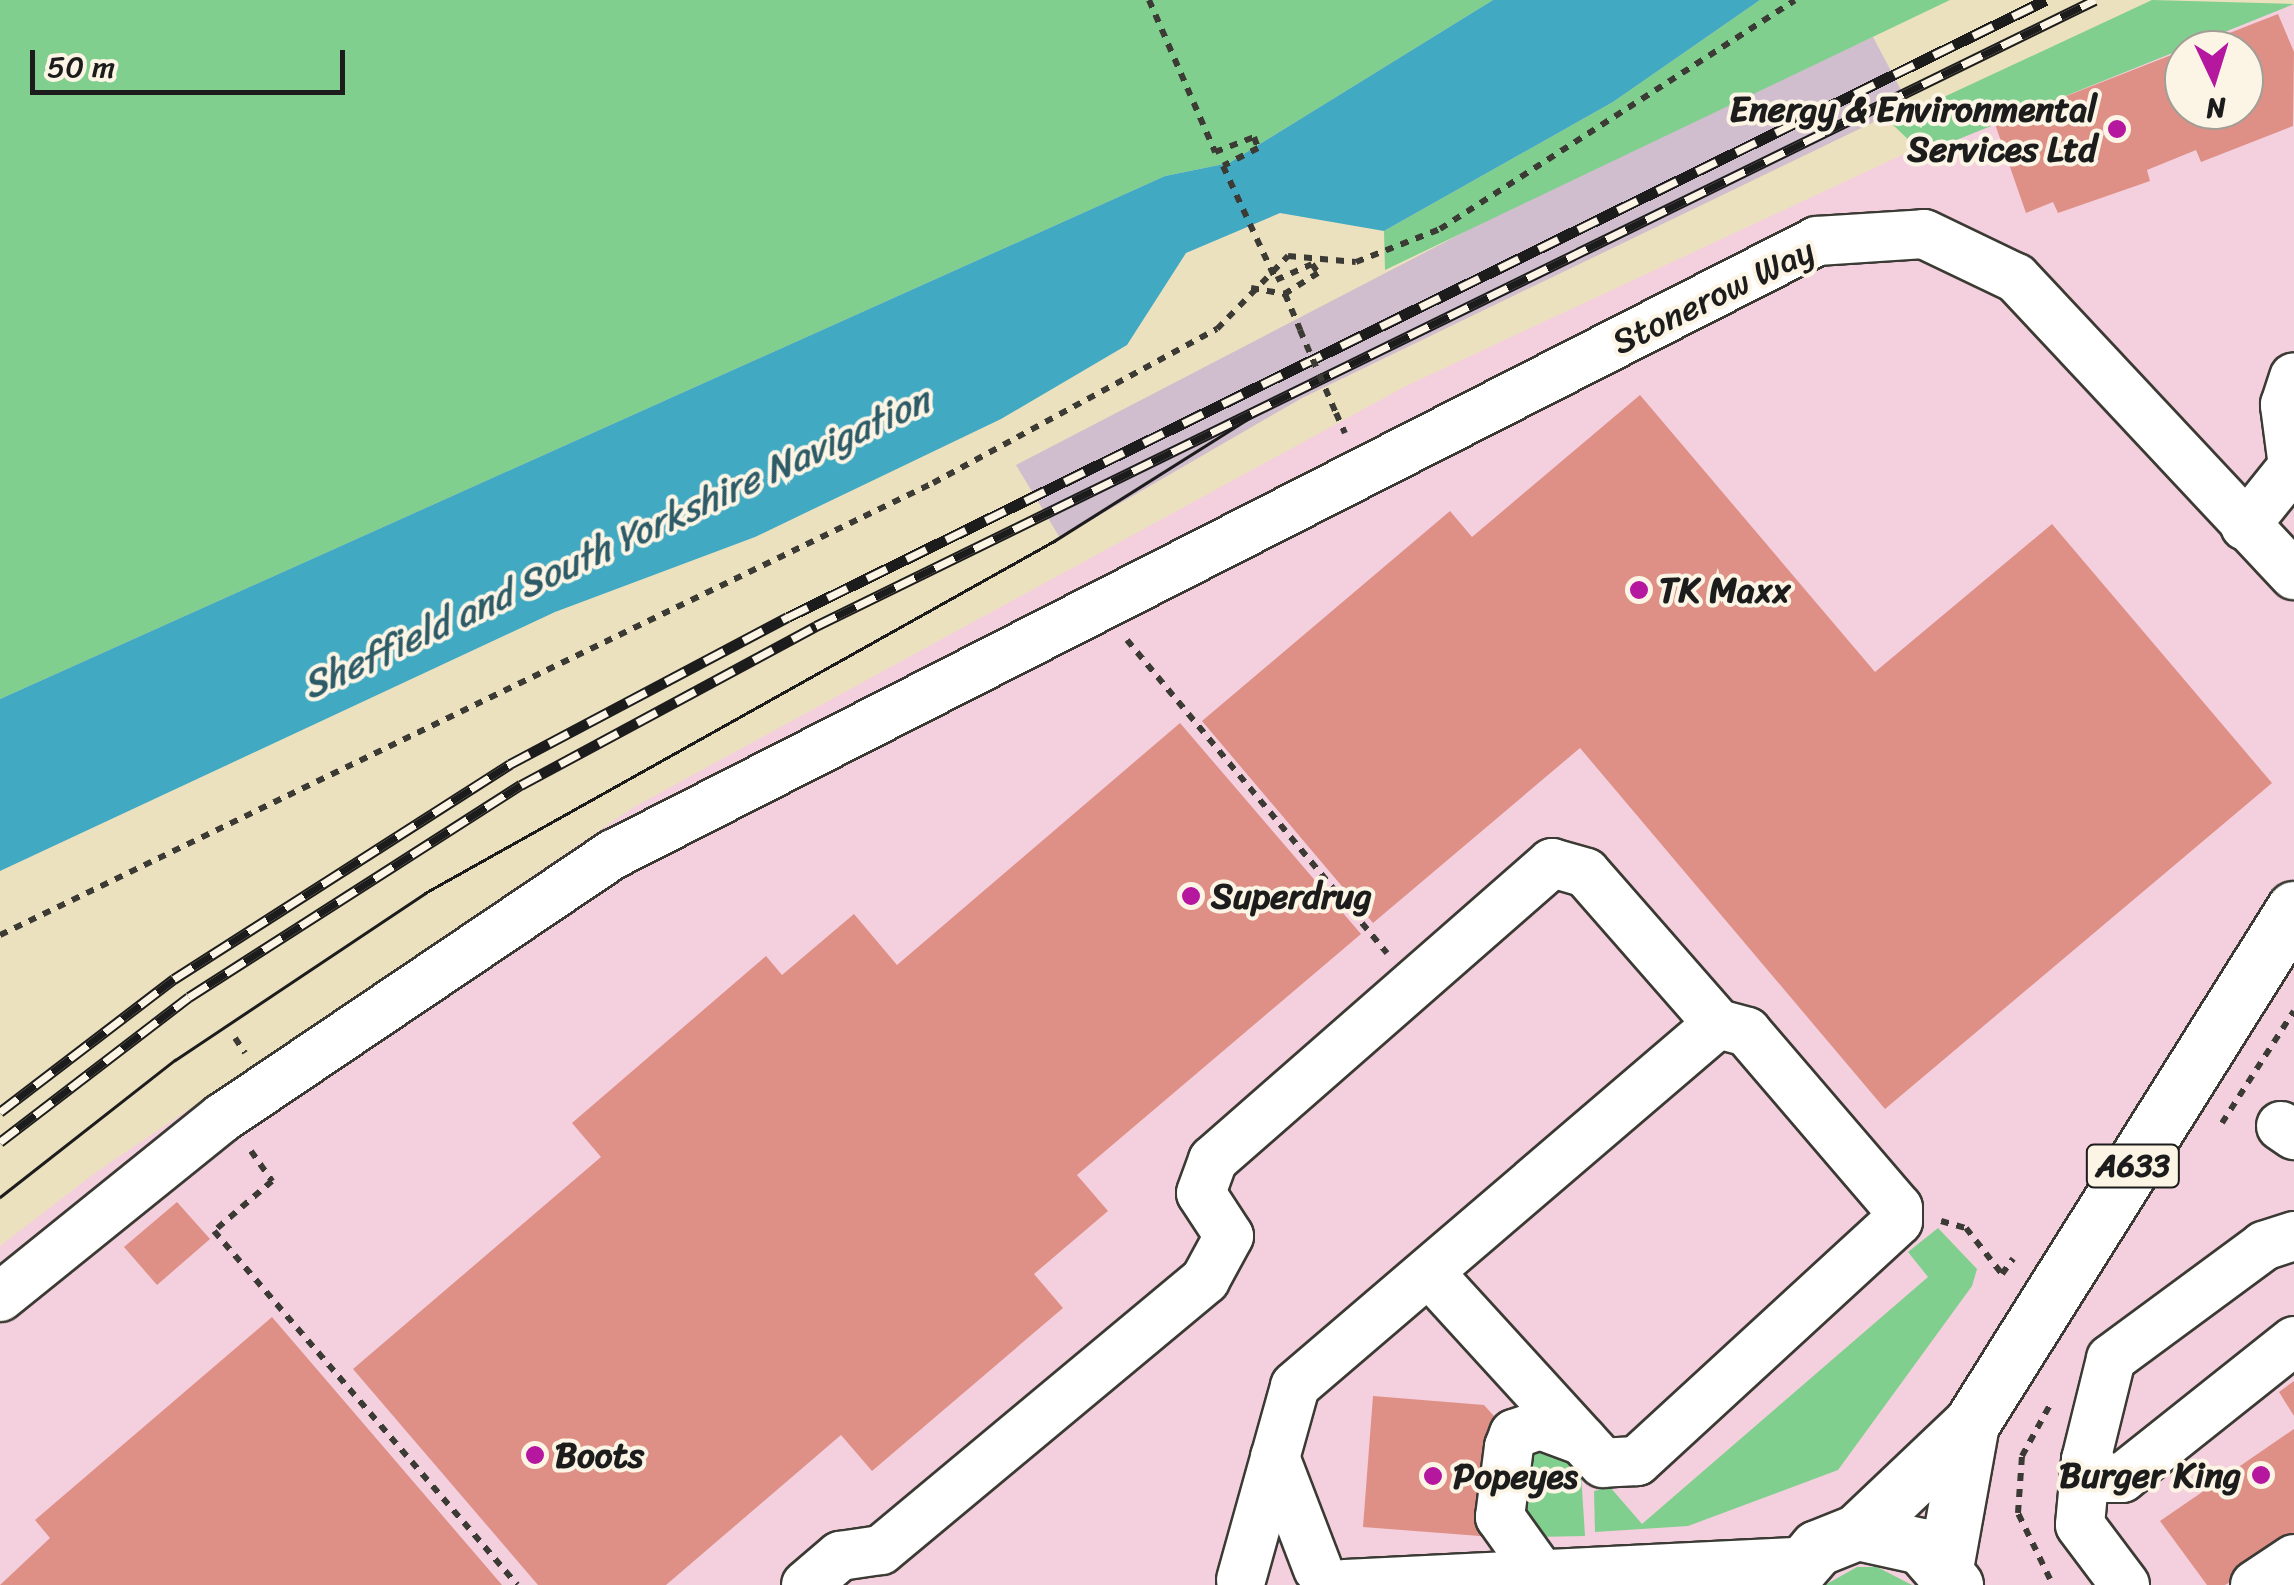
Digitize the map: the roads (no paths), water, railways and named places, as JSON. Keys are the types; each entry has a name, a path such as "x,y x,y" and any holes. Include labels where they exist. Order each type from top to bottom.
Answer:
{"main road":[{"name":"A633","path":"1792,1574 1858,1532 1972,1424 2294,909"},
{"name":"A633","path":"1858,1532 1890,1534 1950,1577 1972,1424"}],"lane":[{"name":"Stonerow Way","path":"0,1297 222,1118 614,854 1816,241 1924,234 2016,278 2294,575"},
{"path":"2245,526 2286,482 2294,448 2285,405 2294,377"},
{"path":"806,1585 840,1556 881,1550 1205,1280 1226,1248 1202,1175 1552,863 1586,873 1701,1036"},
{"path":"1239,1583 1294,1386 1432,1276 1701,1036 1747,1032 1898,1208 1898,1220 1637,1462 1603,1463 1432,1276"},
{"path":"2125,1585 2080,1524 2086,1460 2111,1360 2264,1246 2294,1236"},
{"path":"2086,1460 2104,1478 2122,1478 2294,1341"},
{"path":"1540,1573 1500,1517 1508,1447 1514,1434 1540,1425 1583,1441"},
{"path":"1275,1457 1335,1579"},
{"path":"2255,1585 2294,1559"},
{"path":"1239,1583 1278,1564 1335,1579 1540,1573 1792,1574"}],"water":[{"name":"Sheffield and South Yorkshire Navigation","path":"1493,0 1760,0 1613,102 1384,231 1280,213 1186,253 1127,345 1001,419 755,537 555,612 0,871 0,699 1165,176 1229,163"}],"tram line":[{"path":"0,1197 175,1060 425,893 1054,541 1278,400"}],"railway":[{"path":"0,1112 174,979 510,764 788,617 2046,0"},
{"path":"0,1142 189,997 521,785 816,626 2095,0"}],"place":[{"name":"Energy & Environmental Services Ltd","path":"2117,129"},
{"name":"TK Maxx","path":"1639,590"},
{"name":"Superdrug","path":"1191,896"},
{"name":"Boots","path":"535,1455"},
{"name":"Burger King","path":"2261,1475"},
{"name":"Popeyes","path":"1433,1476"}]}
